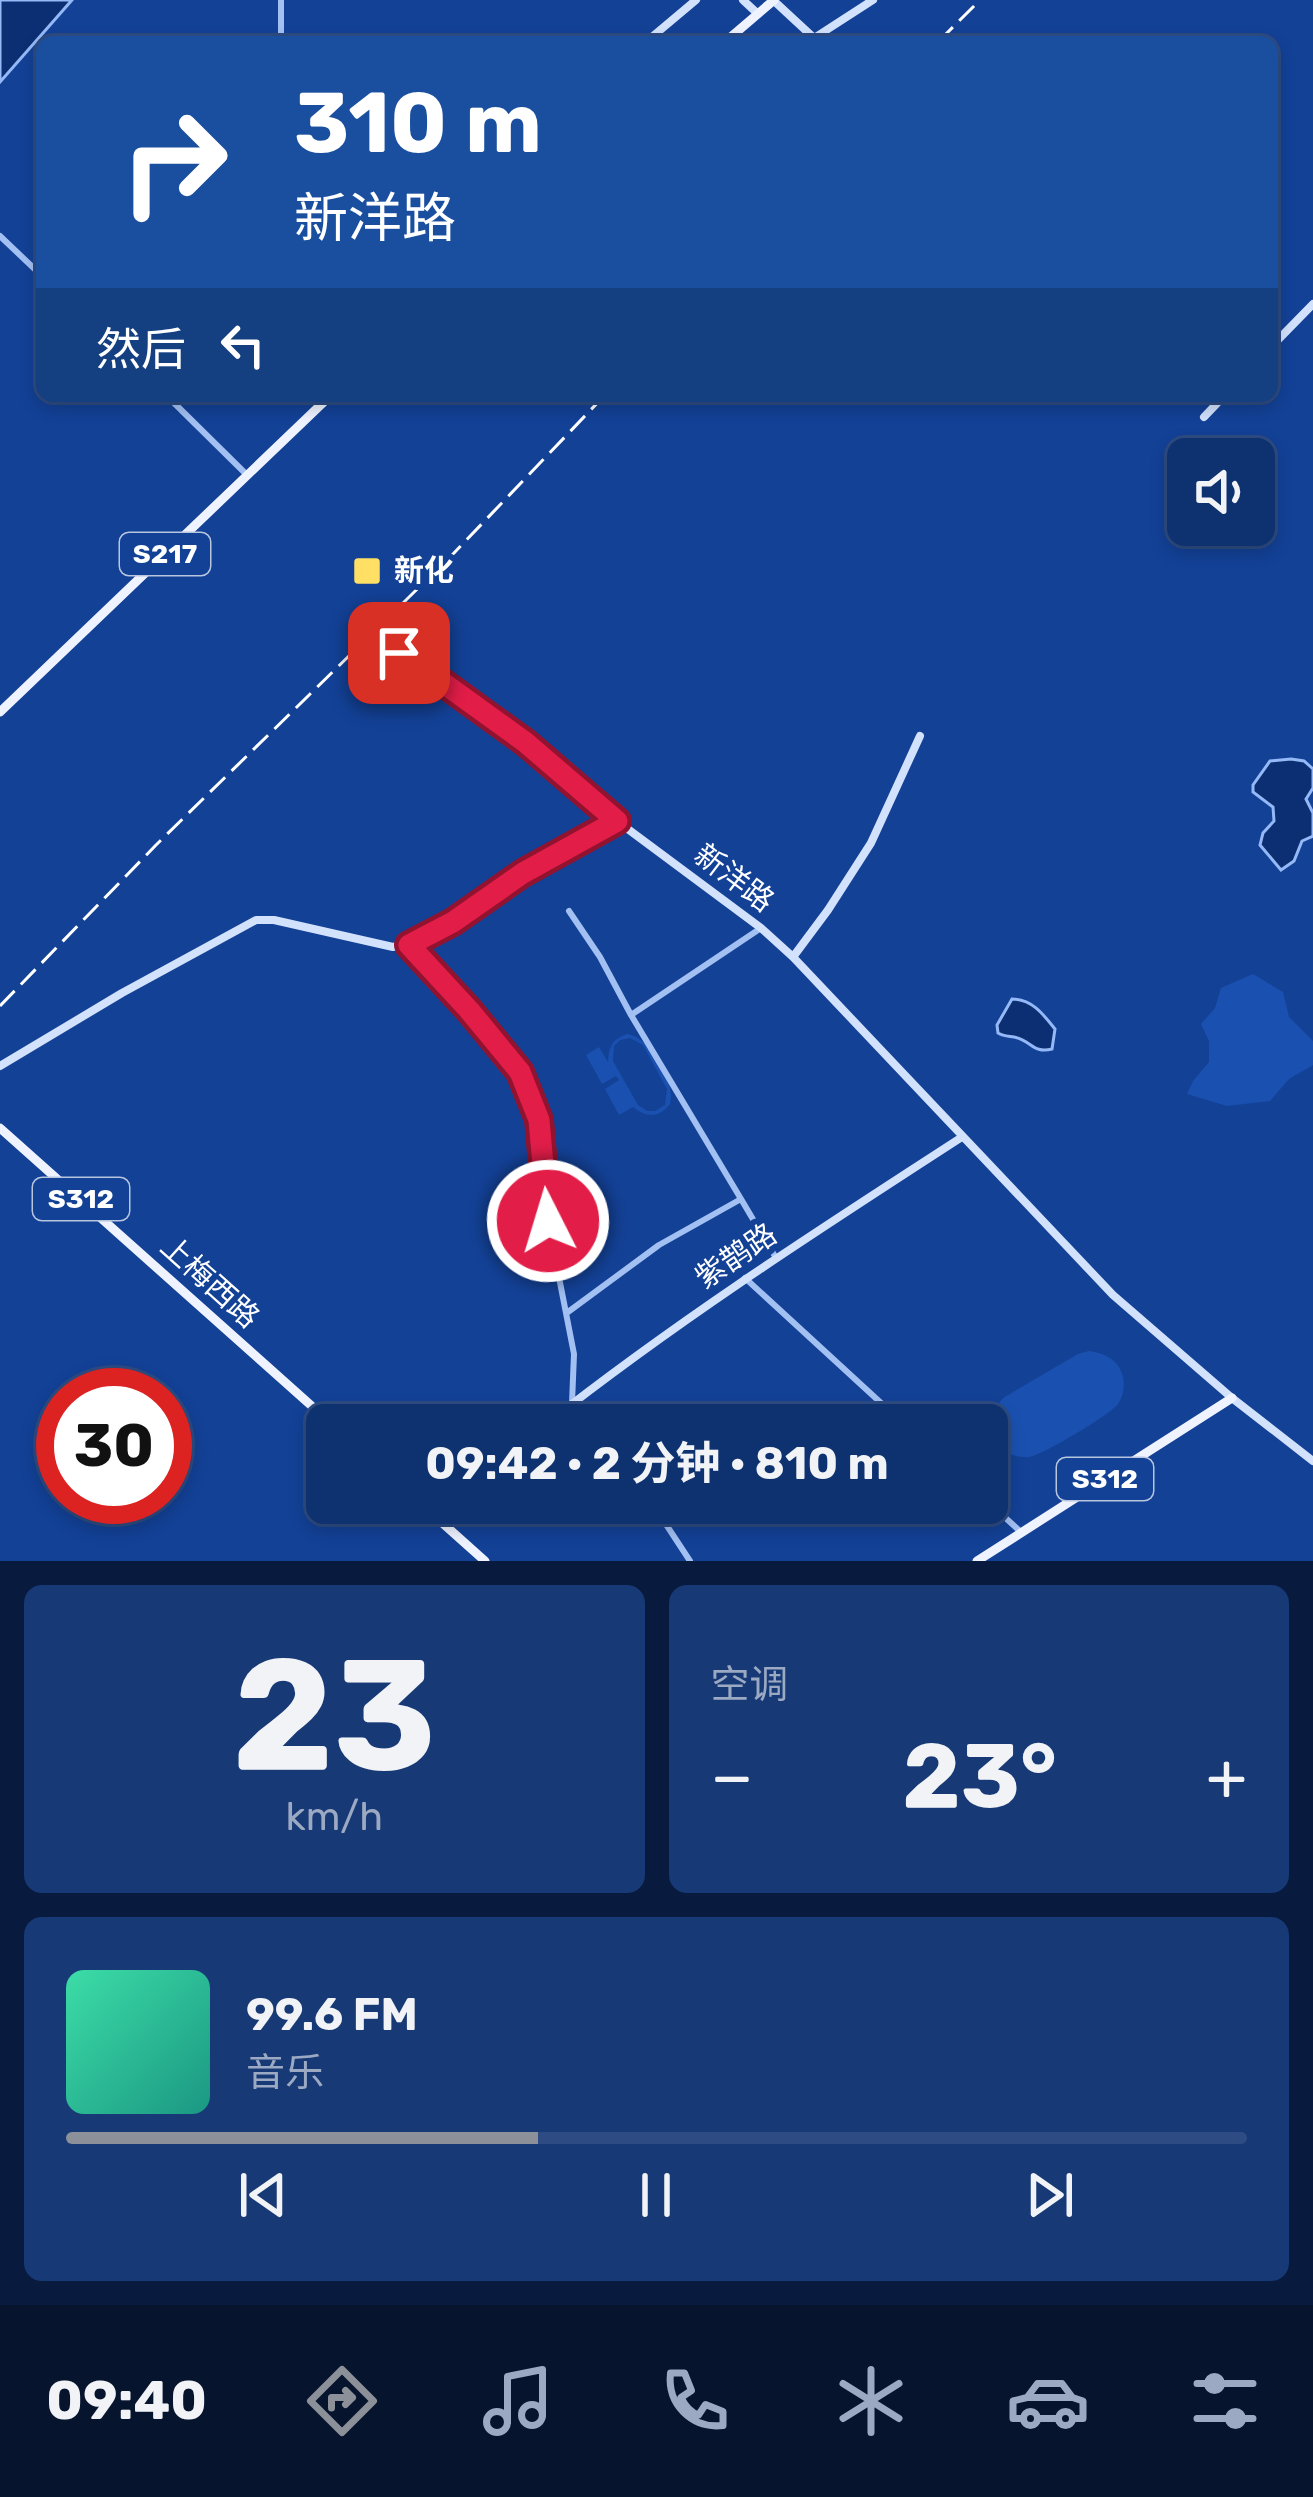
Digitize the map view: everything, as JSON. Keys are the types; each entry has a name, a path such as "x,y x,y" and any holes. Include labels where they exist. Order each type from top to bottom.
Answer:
{"main road":[{"path":"732,36 774,0"},
{"name":"S217","path":"0,712 319,402"},
{"name":"上梅西路","path":"0,1128 309,1404"},
{"name":"S312","path":"977,1561 1232,1398"},
{"path":"443,1524 485,1561"}],"street":[{"path":"281,0 281,36"},
{"path":"653,36 695,0"},
{"path":"743,0 758,14"},
{"path":"774,0 807,36"},
{"path":"817,36 873,0"},
{"path":"0,236 36,270"},
{"path":"1278,340 1313,304"},
{"path":"173,402 248,475"},
{"path":"1204,416 1218,402"},
{"path":"0,1066 256,920 393,947 409,945 617,821 525,742 406,656 389,656 369,674"},
{"path":"793,957 871,843 920,736"},
{"name":"新洋路","path":"617,821 793,957 1113,1295 1313,1461"},
{"path":"569,910 776,1258"},
{"path":"631,1015 761,928"},
{"path":"409,945 520,1072 539,1120 548,1221 574,1354 572,1403"},
{"name":"紫鹊路","path":"572,1403 745,1278 962,1138"},
{"path":"568,1312 659,1245 741,1199"},
{"path":"745,1278 882,1404"},
{"path":"1008,1520 1022,1533"},
{"path":"666,1524 690,1561"}],"shaded area":[{"path":"0,0 72,0 36,36 0,82"},
{"path":"1291,759 1313,769 1313,788 1306,799 1313,813 1313,836 1302,841 1294,861 1281,870 1260,845 1274,821 1273,807 1253,792 1253,785 1270,761"},
{"path":"1253,974 1283,992 1289,1017 1313,1041 1313,1065 1289,1079 1270,1101 1227,1106 1187,1094 1209,1062 1209,1041 1201,1024 1215,1008 1221,988"},
{"path":"1012,999 1031,1005 1051,1023 1055,1029 1052,1049 1040,1050 998,1033 997,1025"},
{"path":"627,1034 645,1043 660,1062 671,1095 662,1112 648,1115 633,1107 619,1115 605,1089 619,1080 616,1076 602,1084 586,1055 599,1047 608,1062 612,1044","holes":["630,1038 643,1045 667,1089 665,1105 655,1111 638,1105 613,1061 614,1046 620,1040"]},
{"path":"1078,1354 1100,1354 1118,1366 1124,1388 1118,1404 1036,1455 1008,1452 1008,1404 999,1404 1003,1398"}],"railway":[{"path":"944,36 980,0"},
{"path":"0,1006 156,845 454,553 598,402"}],"place":[{"name":"新化","path":"367,571"}],"route":[{"path":"399,653 525,742 617,821 409,945 520,1072 539,1120 548,1221"}]}
